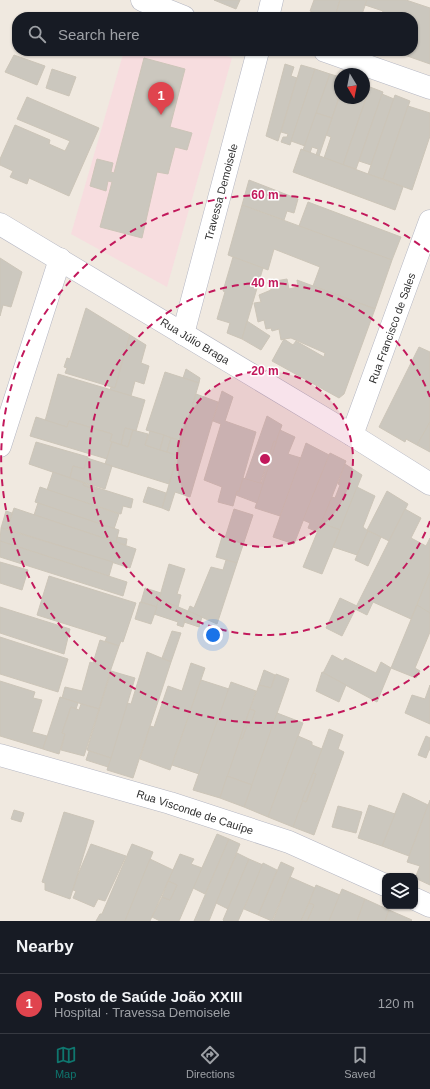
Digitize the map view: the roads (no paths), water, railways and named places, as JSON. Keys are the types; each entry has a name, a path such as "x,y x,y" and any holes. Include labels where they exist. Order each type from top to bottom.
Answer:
{"street":[{"path":"142,0 172,12"},
{"path":"269,12 272,0"},
{"name":"Travessa Demoisele","path":"183,334 257,56"},
{"path":"339,56 430,88"},
{"name":"Rua Francisco de Sales","path":"352,435 430,221"},
{"name":"Rua Júlio Braga","path":"0,224 352,435 430,484"},
{"path":"0,446 60,259"},
{"name":"Rua Visconde de Cauípe","path":"0,755 170,803 289,842 382,885"},
{"path":"418,900 430,906"}],"place":[{"name":"Posto de Saúde João XXIII","path":"161,115"}]}
